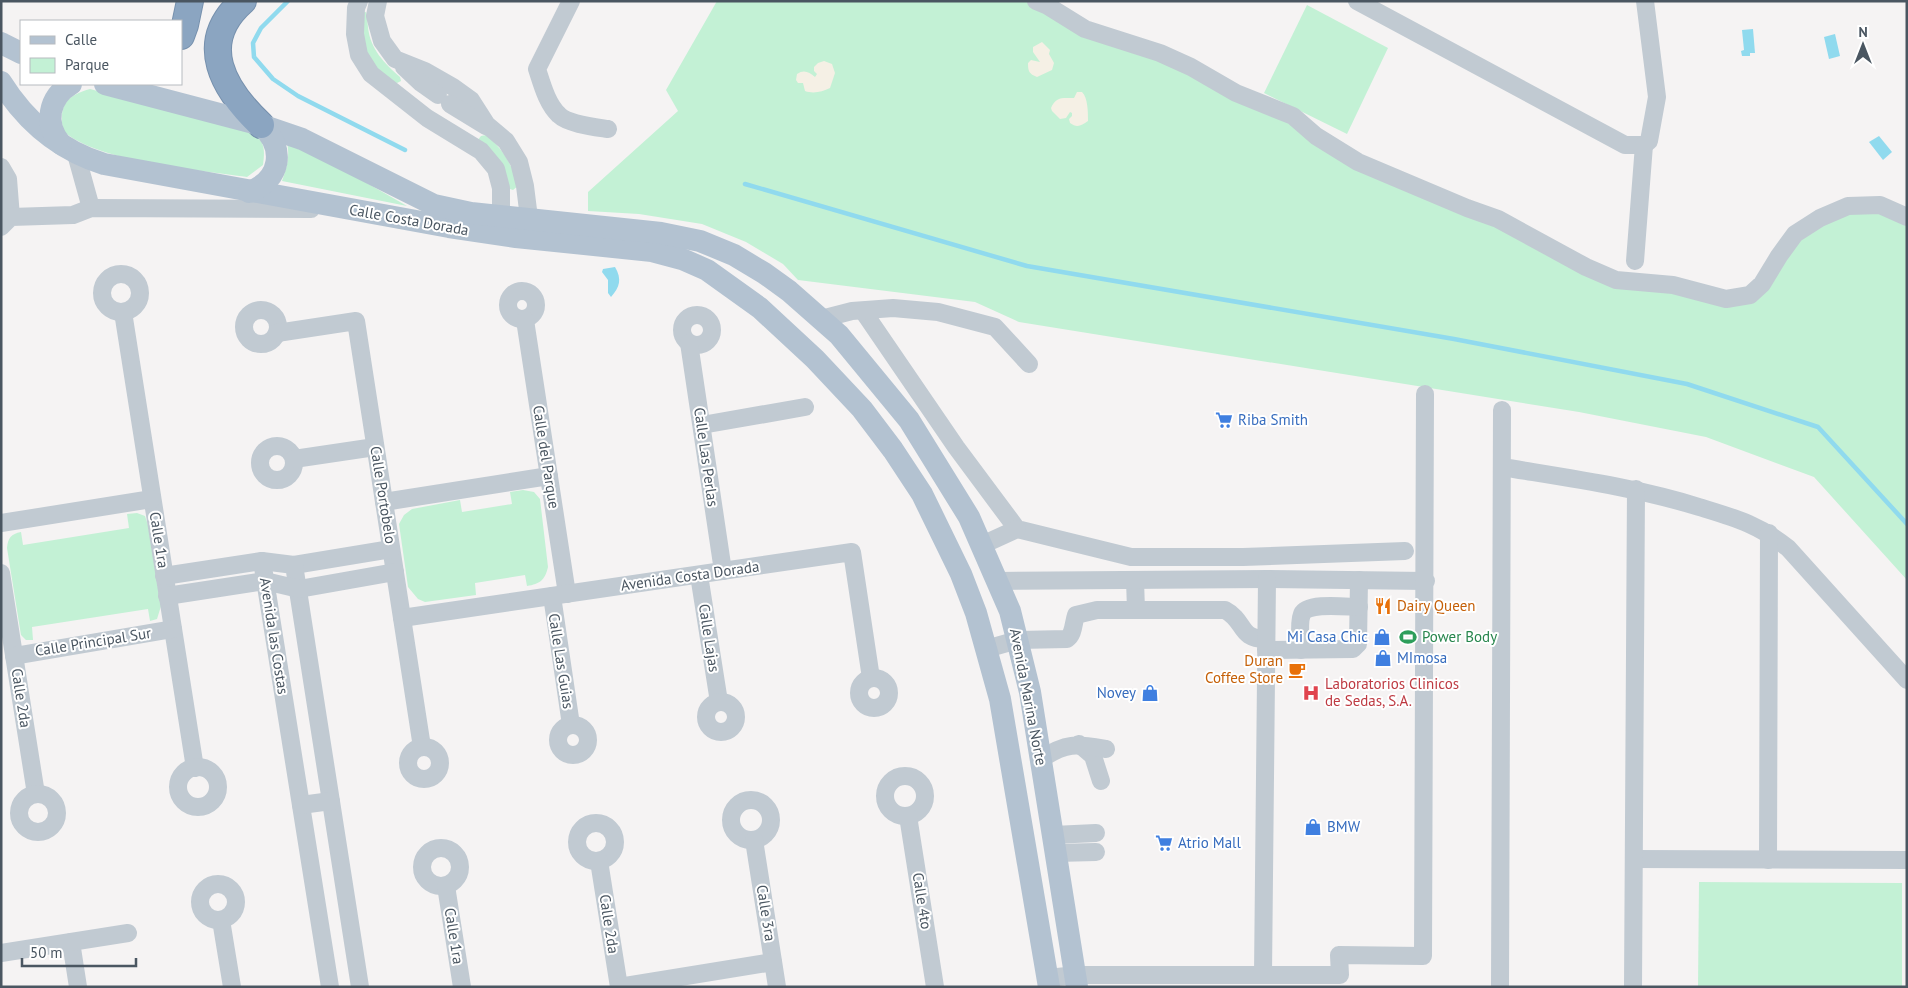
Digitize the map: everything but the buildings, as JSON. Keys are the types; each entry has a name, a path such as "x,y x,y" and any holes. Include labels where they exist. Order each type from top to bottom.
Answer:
{"highway":[{"path":"182,34 186,25 190,1"},
{"path":"243,1 233,11 222,30 218,49 219,61 224,80 237,101 261,126"}],"main road":[{"path":"1,44 20,53"},
{"name":"Calle Costa Dorada","path":"1,82 10,97 42,132 71,151 104,164 249,192 516,237 652,251 682,259 707,270 760,308 815,359"},
{"path":"70,85 58,94 51,110 50,119 55,136 71,151"},
{"name":"Calle Costa Dorada","path":"109,85 302,139 434,205 471,213 661,234 700,242 734,255 764,273 789,291 839,335"},
{"path":"249,192 268,180 273,173 277,159 272,137 261,126"},
{"path":"815,359 839,335"},
{"name":"Avenida Marina Norte","path":"839,335 910,420 969,517 1010,611 1030,692 1076,981"},
{"name":"Avenida Marina Norte","path":"815,359 862,409 893,450 922,494 961,574 976,613 1000,699 1048,982"}],"street":[{"path":"359,1 356,8 355,34 360,55 371,74 427,118 481,151 496,169 501,188 501,215"},
{"path":"378,1 375,16 382,41 395,59 421,83 444,100 491,128 506,141 519,162 525,186 529,218"},
{"path":"571,1 537,69 547,97 559,116 579,124 608,129"},
{"path":"1036,1 1048,6 1085,29 1160,53 1236,93 1293,116 1316,136 1358,162 1498,219 1586,267 1616,280 1674,285 1726,299 1750,295 1762,284 1795,234 1820,218 1848,206 1880,205 1907,217"},
{"path":"1357,1 1625,145 1644,145 1649,141 1658,97 1645,1"},
{"path":"395,59 425,71 453,87 471,100 491,128"},
{"path":"1635,261 1644,145"},
{"path":"71,151 91,208"},
{"path":"1,167 8,179 6,222 73,215 91,208 347,209"},
{"path":"821,319 852,311 893,308 938,312 995,327 1029,364"},
{"path":"863,311 956,447 1017,528 1131,557 1243,557 1405,551"},
{"name":"Calle 1ra","path":"123,312 195,768"},
{"name":"Calle del Parque","path":"525,320 549,476 560,595"},
{"name":"Calle Portobelo","path":"277,333 356,321 422,747"},
{"name":"Calle Las Perlas","path":"689,343 723,571"},
{"path":"1048,982 1263,975 1340,975 1339,956 1423,956 1426,580 1425,394"},
{"path":"702,425 805,407"},
{"path":"1500,987 1502,410"},
{"path":"294,460 376,447"},
{"path":"1502,466 1636,489 1741,520 1769,533 1799,559 1907,680"},
{"path":"384,502 549,476"},
{"path":"1633,987 1636,489"},
{"path":"1,523 152,499"},
{"path":"982,545 1017,528"},
{"path":"1768,860 1769,533"},
{"path":"294,566 391,549"},
{"name":"Avenida Costa Dorada","path":"402,618 852,552 871,678"},
{"path":"164,576 262,561"},
{"name":"Avenida las Costas","path":"330,987 262,561 294,566 360,987"},
{"path":"168,596 265,581 299,589 395,572"},
{"name":"Calle 2da","path":"1,573 36,794"},
{"name":"Calle Lajas","path":"699,574 719,702"},
{"path":"1263,975 1266,579"},
{"path":"1135,580 1136,610"},
{"path":"986,649 1018,640 1067,639 1073,630 1076,615 1098,610 1225,610 1237,619 1246,634 1266,644 1301,650 1353,649 1358,644 1359,580"},
{"path":"997,581 1426,580"},
{"name":"Calle Las Guias","path":"560,595 571,725"},
{"path":"1301,650 1301,616 1304,611 1311,607 1322,606 1359,607"},
{"name":"Calle Principal Sur","path":"14,656 173,629"},
{"path":"1041,759 1064,746 1079,744 1106,749"},
{"path":"1079,744 1093,756 1101,781"},
{"path":"301,805 331,800"},
{"name":"Calle 4to","path":"908,816 935,987"},
{"path":"1054,844 1096,833"},
{"name":"Calle 3ra","path":"754,840 777,987"},
{"path":"1054,844 1096,852"},
{"path":"1634,859 1907,860"},
{"name":"Calle 2da","path":"599,861 619,987"},
{"name":"Calle 1ra","path":"446,886 462,987"},
{"path":"221,920 232,987"},
{"path":"1,953 128,933"},
{"path":"71,942 78,987"},
{"path":"619,987 773,962"}],"green space":[{"path":"717,1 1036,1 1586,267 1750,295 1779,256 1848,206 1907,217 1907,580 1814,477 1706,437 1579,412 1019,322 975,302 798,280 783,264 746,242 702,224 639,214 588,211 588,192 678,111 666,90"},
{"path":"1307,5 1388,48 1347,134 1264,93"},
{"path":"366,12 369,35 375,49 389,67 400,77 401,81 397,83 386,79 364,52 362,13"},
{"path":"90,89 252,132 263,146 263,165 247,177 150,163 100,150 79,142 63,131 63,109 69,99"},
{"path":"486,135 502,151 510,164 518,186 513,190 510,189 503,168 477,141 481,136"},
{"path":"287,142 351,174 407,206 282,181 288,162"},
{"path":"523,490 534,492 540,499 548,567 541,581 527,586 525,575 475,583 476,595 425,602 418,599 408,587 399,524 404,515 412,509 460,500 462,512 512,504 510,492"},
{"path":"137,513 145,516 148,525 161,606 157,619 150,621 148,609 32,627 33,640 26,640 21,635 7,548 11,537 21,532 23,545 129,528 127,514"},
{"path":"1699,882 1902,883 1902,987 1698,987"}],"sand":[{"path":"1042,42 1050,50 1049,54 1054,63 1052,70 1037,77 1030,72 1028,63 1031,60 1040,62 1033,52 1033,47"},
{"path":"824,61 832,64 835,73 830,88 818,92 805,91 803,83 798,83 796,80 797,74 806,72 815,77 817,74 814,71 814,67"},
{"path":"1077,92 1082,92 1085,98 1088,121 1077,126 1070,123 1069,119 1072,113 1070,112 1066,118 1060,119 1051,108 1055,101 1063,98 1074,98"}],"water":[{"path":"1753,29 1755,53 1750,53 1750,56 1742,56 1741,51 1744,50 1742,30"},
{"path":"1835,34 1840,56 1829,59 1824,37"},
{"path":"1879,136 1892,152 1883,160 1869,142"},
{"path":"615,267 619,275 619,283 611,297 608,293 608,280 602,272 603,269"}],"waterway":[{"path":"288,1 261,28 253,43 254,57 273,79 298,96 405,150"},
{"path":"745,184 1027,266 1454,339 1687,384 1818,427 1907,524"}],"place":[{"name":"Riba Smith","path":"1224,420"},
{"name":"Dairy Queen","path":"1383,606"},
{"name":"Mi Casa Chic","path":"1382,637"},
{"name":"Power Body","path":"1408,637"},
{"name":"MImosa","path":"1383,658"},
{"name":"Duran Coffee Store","path":"1297,670"},
{"name":"Novey","path":"1150,693"},
{"name":"Laboratorios Clinicos de Sedas, S.A.","path":"1311,693"},
{"name":"BMW","path":"1313,827"},
{"name":"Atrio Mall","path":"1164,843"}]}
